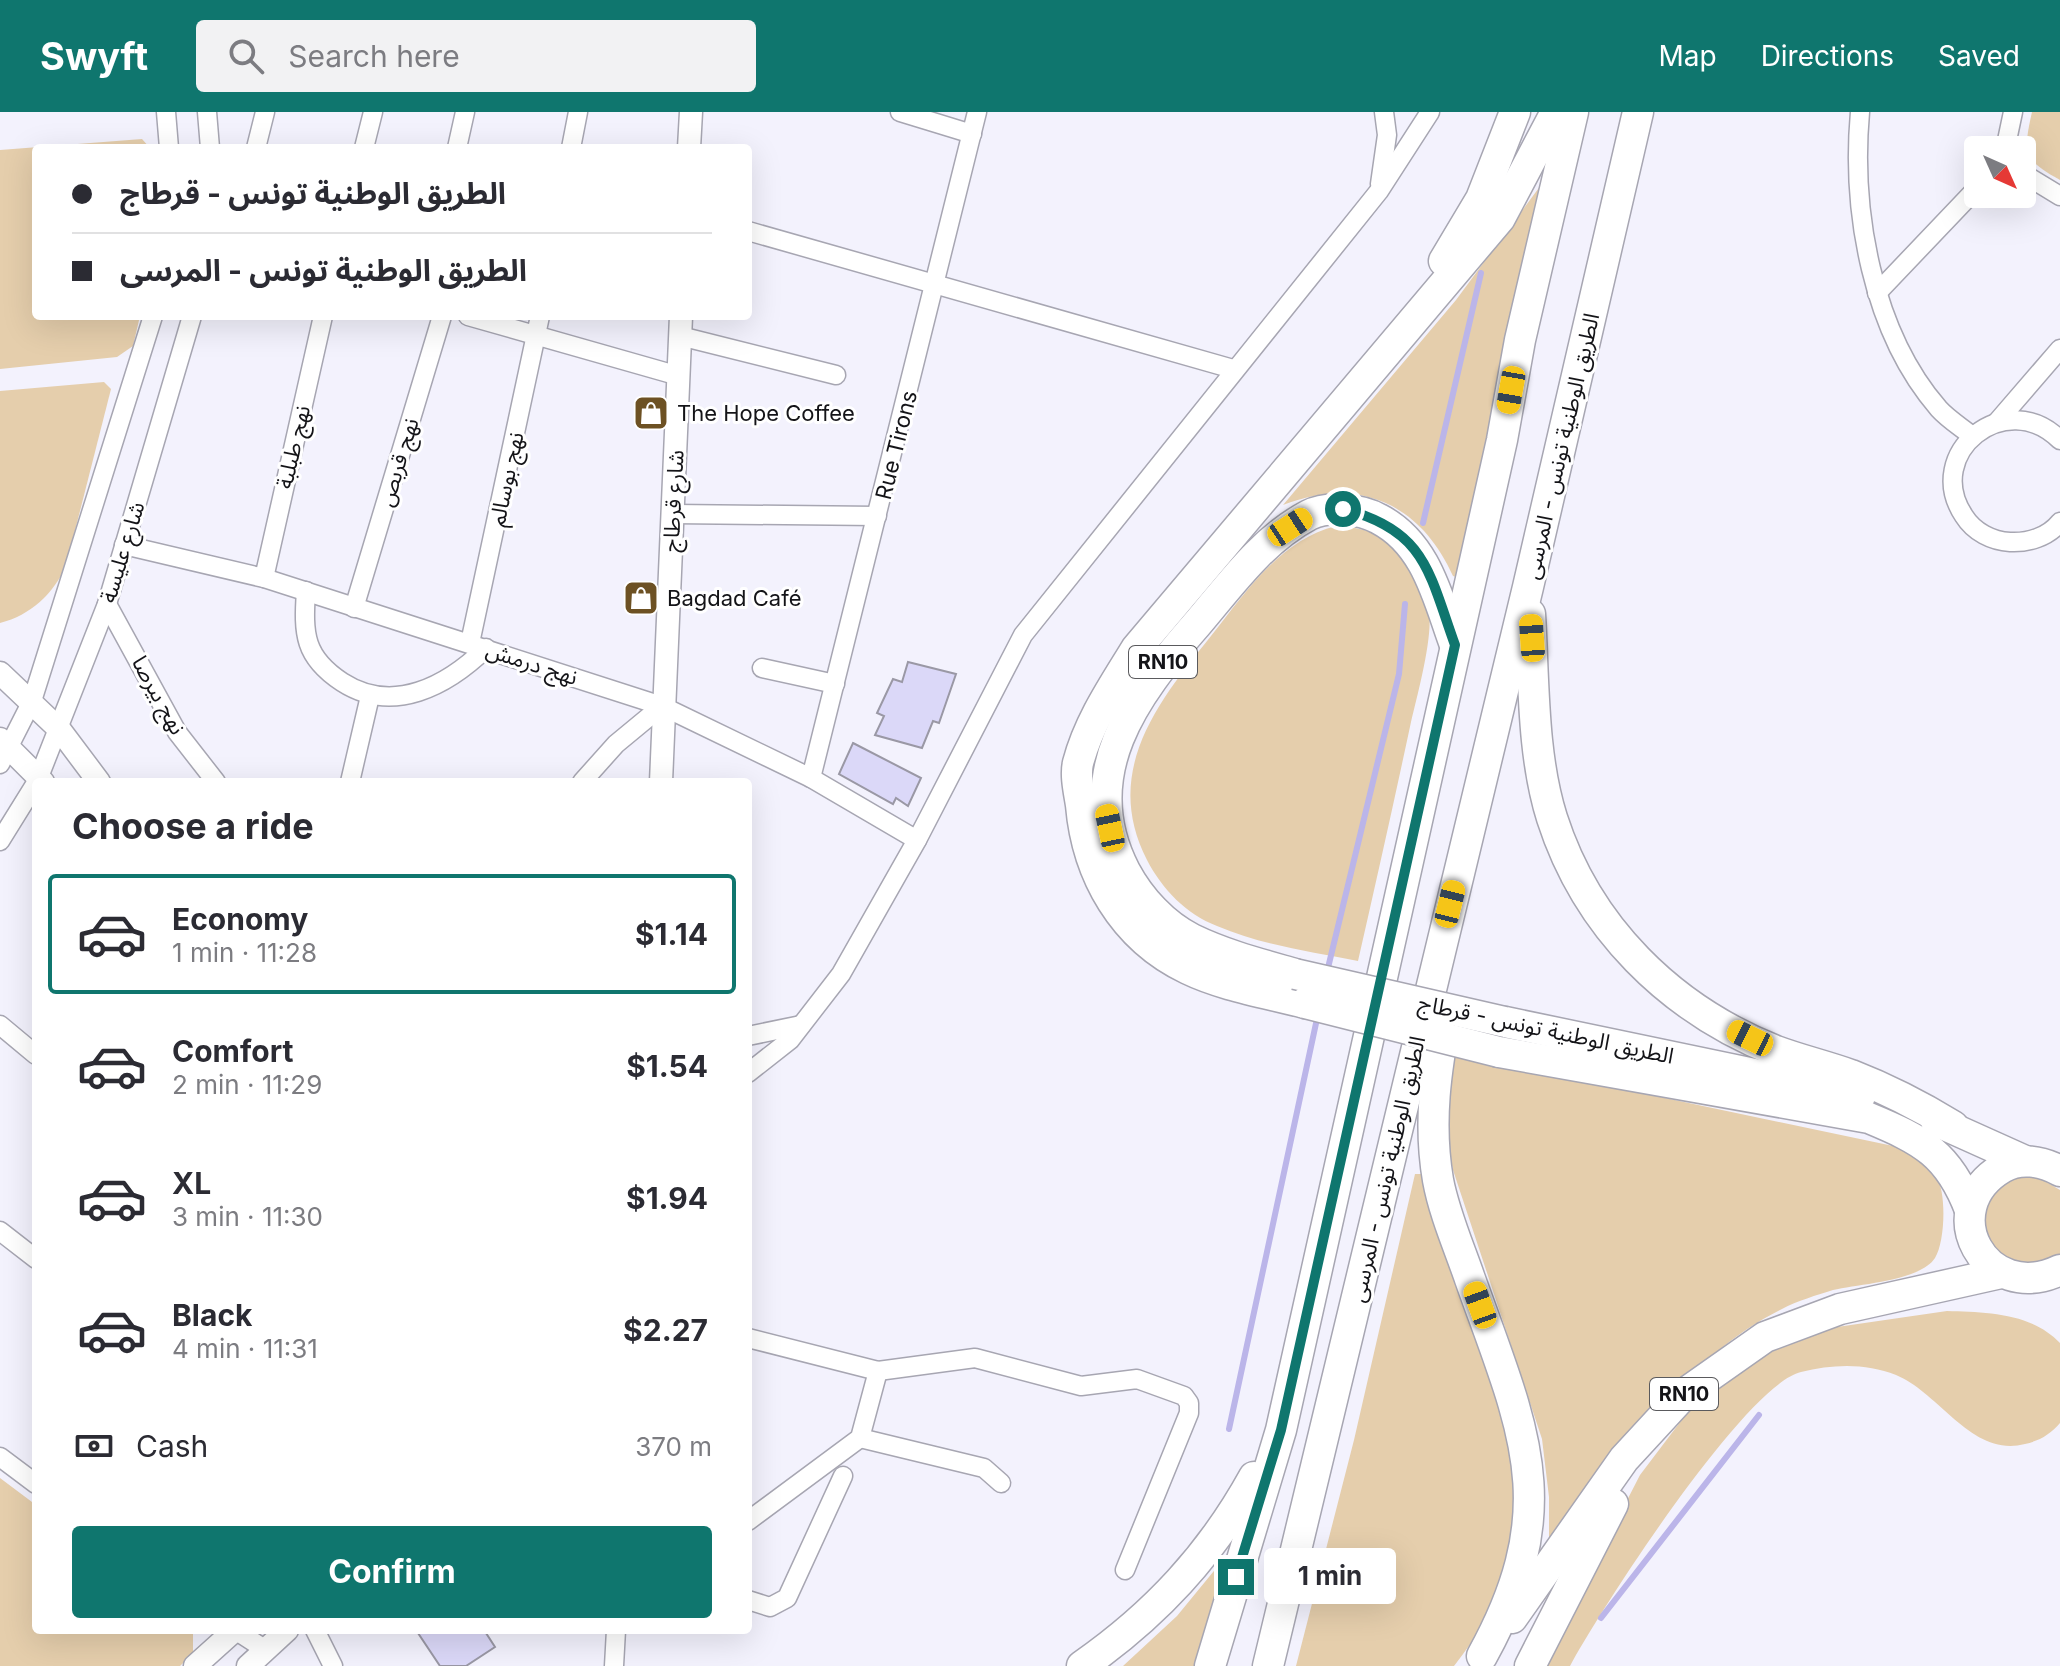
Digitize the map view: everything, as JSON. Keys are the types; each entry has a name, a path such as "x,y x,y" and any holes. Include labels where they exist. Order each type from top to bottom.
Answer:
{"highway":[{"path":"1357,387 1462,234 1497,164 1515,112"},
{"path":"1556,112 1500,218 1136,649 1104,701 1077,766 1082,824 1091,862 1120,916 1152,948 1189,970 1499,1052 1869,1118 1916,1137 1944,1161 1960,1183 1970,1210 1969,1229 1975,1247 1986,1262 2001,1273"},
{"name":"الطريق الوطنية تونس - المرسى","path":"1210,1666 1281,1430 1573,112"},
{"name":"الطريق الوطنية تونس - المرسى","path":"1268,1666 1528,587 1638,112"},
{"name":"الطريق الوطنية تونس - قرطاج","path":"1455,645 1430,573 1406,538 1378,518 1343,509 1312,513 1268,542 1160,666 1125,722 1110,762 1105,806 1115,850 1134,888 1160,916 1190,938 1238,958 1505,1022 1872,1099 1953,1126 2049,1164"},
{"path":"1528,587 1541,760 1552,817 1577,879 1602,920 1668,989 1702,1014 1775,1050 1850,1075 1915,1103 1953,1126"},
{"path":"1450,904 1452,982 1434,1082 1432,1137 1439,1184 1509,1389 1528,1459 1532,1497 1529,1535 1506,1612 1477,1661"},
{"name":"الطريق الوطنية تونس - قرطاج","path":"1970,1210 1977,1191 1989,1176 2006,1166 2049,1164"},
{"name":"RN10","path":"1477,1661 1519,1610 1624,1459 1684,1394 1765,1337 1840,1309 2001,1273 2030,1279 2060,1270"},
{"path":"1530,1666 1634,1466 1684,1394"},
{"path":"1082,1666 1149,1616 1209,1549 1281,1430"}],"street":[{"path":"166,112 169,144"},
{"path":"207,112 210,144"},
{"path":"257,144 265,112"},
{"path":"365,144 373,112"},
{"path":"458,144 465,112"},
{"path":"572,144 578,112"},
{"path":"689,144 691,112"},
{"path":"900,112 972,134"},
{"name":"Rue Tirons","path":"811,778 977,112"},
{"path":"1379,191 1387,135 1384,112"},
{"path":"752,1070 790,1040 841,974 917,840 1023,635 1233,369 1379,191 1430,112"},
{"path":"1860,112 1861,206 1877,293 1908,363 1939,409 1972,436"},
{"path":"2008,136 2013,112"},
{"path":"2036,181 2060,196"},
{"path":"1877,293 1964,202"},
{"path":"752,232 1233,369"},
{"name":"شارع عليسة","path":"3,750 32,701 152,320"},
{"name":"شارع عليسة","path":"40,778 107,604 191,320"},
{"name":"نهج طبلبة","path":"264,578 322,320"},
{"name":"نهج قربص","path":"354,608 441,320"},
{"path":"500,320 539,325 679,376"},
{"name":"نهج بوسالم","path":"478,645 539,325"},
{"path":"681,326 836,375"},
{"name":"شارع قرطاج","path":"661,778 681,326"},
{"path":"2060,349 1997,422 1972,436 1960,451 1954,470 1953,489 1958,507 1969,523 1984,535 2001,542 2021,543 2039,538 2060,522"},
{"path":"1997,422 2016,419 2034,422 2060,440"},
{"path":"673,514 877,516"},
{"name":"نهج درمش","path":"124,545 264,578 662,706 811,778 917,840"},
{"path":"306,591 304,621 315,661 333,676 370,696 401,697 436,686 470,664 478,645"},
{"name":"نهج بيرصا","path":"107,604 177,732 213,778"},
{"path":"762,668 835,684"},
{"path":"0,673 60,730 96,778"},
{"path":"351,778 370,696"},
{"path":"586,778 616,744 662,706"},
{"path":"3,750 36,778"},
{"name":"شارع عليسة","path":"0,841 32,792"},
{"path":"0,1025 32,1052"},
{"path":"752,1035 801,1025"},
{"path":"0,1231 32,1256"},
{"path":"752,1339 878,1371 975,1358 1081,1386 1137,1379 1184,1396 1189,1403 1189,1413 1125,1570"},
{"path":"752,1518 860,1438 878,1371"},
{"path":"860,1438 984,1468 1001,1483"},
{"path":"0,1457 32,1481"},
{"path":"752,1601 770,1607 787,1598 843,1476"},
{"path":"195,1666 231,1634"},
{"path":"241,1634 266,1650"},
{"path":"248,1666 283,1634"},
{"path":"317,1634 333,1666"},
{"path":"614,1666 616,1634"}],"shaded area":[{"path":"2032,112 2060,112 2060,180 2036,164 2036,136 2027,136"},
{"path":"142,139 146,144 77,144"},
{"path":"32,148 32,320 139,320 133,346 117,357 0,369 0,150"},
{"path":"1541,185 1459,578 1453,576 1423,530 1384,502 1361,495 1337,494 1310,497 1283,505 1456,300"},
{"path":"104,382 111,389 66,566 55,586 40,602 22,615 0,623 0,391"},
{"path":"1336,526 1372,533 1399,551 1418,578 1430,624 1424,667 1358,961 1251,938 1195,915 1160,881 1147,860 1135,828 1130,797 1133,768 1142,740 1155,713 1191,661 1265,570 1298,543"},
{"path":"1452,1053 1898,1147 1928,1167 1940,1183 1943,1217 1938,1251 1927,1266 1916,1272 1807,1298 1745,1330 1712,1356 1653,1416 1549,1551 1549,1497 1542,1439 1453,1170 1447,1141"},
{"path":"1415,1174 1421,1174 1474,1325 1508,1440 1515,1502 1507,1564 1490,1612 1454,1666 1296,1666 1354,1440"},
{"path":"2024,1176 2038,1177 2060,1190 2060,1254 2038,1267 2007,1263 1987,1242 1983,1228 1983,1217 1990,1199 2005,1185"},
{"path":"1947,1311 2008,1316 2036,1325 2060,1343 2060,1423 2053,1430 2030,1443 2006,1446 1972,1433 1927,1395 1896,1375 1873,1368 1849,1366 1801,1372 1776,1386 1711,1456 1611,1598 1570,1666 1542,1666 1640,1475 1690,1409 1764,1352 1837,1327"},
{"path":"0,1478 32,1502 32,1634 193,1634 193,1653 180,1666 0,1666"},
{"path":"1227,1555 1228,1567 1198,1666 1123,1666 1177,1616"}],"building":[{"path":"908,662 956,674 939,723 933,721 922,748 875,735 884,716 877,713 893,679 902,682"},
{"path":"853,743 921,778 908,806 896,798 893,804 839,774"},
{"path":"419,1634 487,1634 495,1647 466,1666 440,1666"}],"waterway":[{"path":"1423,523 1481,273"},
{"path":"1327,972 1399,674 1405,604"},
{"path":"1229,1429 1318,1014"},
{"path":"1601,1618 1759,1415"}],"place":[{"name":"The Hope Coffee","path":"651,413"},
{"name":"Bagdad Café","path":"641,598"}],"route":[{"path":"1236,1577 1281,1430 1455,645 1430,573 1406,538 1378,518 1343,509"}]}
